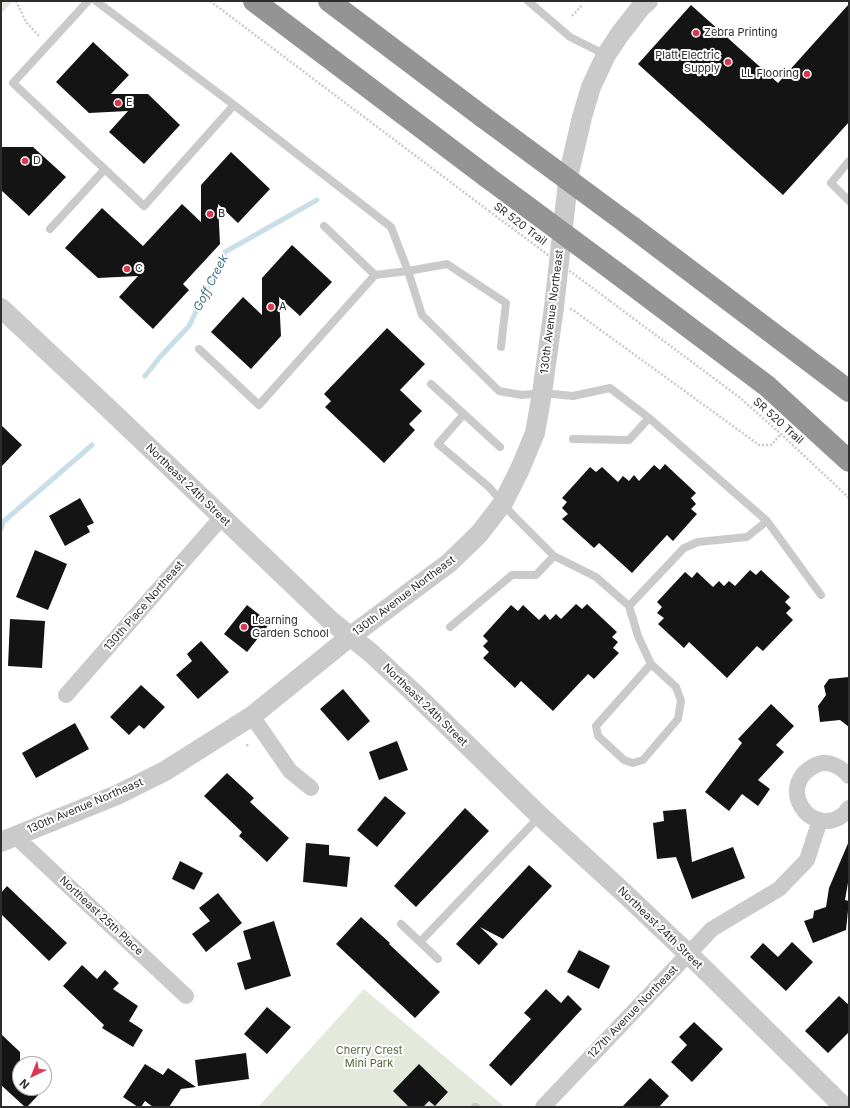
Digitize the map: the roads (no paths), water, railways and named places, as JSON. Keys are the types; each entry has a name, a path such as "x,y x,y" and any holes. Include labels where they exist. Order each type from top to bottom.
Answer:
{"highway":[{"path":"254,1 767,386 849,461"},
{"path":"329,1 849,391"}],"street":[{"name":"130th Avenue Northeast","path":"8,839 118,795 165,771 252,716 351,636 449,563 479,534 503,503 520,470 534,433 542,393 554,307 569,173 582,117 589,94 606,56 620,34 648,1"},
{"name":"Northeast 24th Street","path":"1,308 330,620 371,653 414,693 540,816 688,954 844,1107"},
{"name":"130th Place Northeast","path":"66,695 222,518"},
{"path":"252,716 290,771 311,788"},
{"path":"849,776 842,769 834,765 825,763 818,764 806,771 800,778 797,788 797,798 801,807 805,813 814,818 820,820 830,820 842,815 849,808"},
{"name":"127th Avenue Northeast","path":"542,1107 712,929 779,889 808,860 820,820"},
{"name":"Northeast 25th Place","path":"8,839 186,996"}],"lane":[{"path":"88,1 14,83 104,170 144,206 234,105"},
{"path":"96,1 391,226 408,271 422,315 499,391 522,395 542,393 573,396 610,388 649,418 767,521 821,594"},
{"path":"528,1 570,36 606,56"},
{"path":"849,161 831,183 849,201"},
{"path":"50,229 104,170"},
{"path":"324,226 375,275"},
{"path":"199,349 259,405 375,275 447,264 506,304 501,347"},
{"path":"431,384 500,447"},
{"path":"464,414 438,444 489,487 512,514 554,556 596,577 629,606 638,636 651,664 676,687 681,701 678,719 643,760 633,763 624,760 598,736 596,726 651,664"},
{"path":"573,439 629,440 649,418"},
{"path":"629,606 684,548 698,542 747,537 767,521"},
{"path":"450,627 512,575 536,575 554,556"},
{"path":"420,942 540,816"},
{"path":"400,924 438,959"}],"waterway":[{"name":"Goff Creek","path":"145,376 160,357 189,326 225,252 317,200"},
{"name":"Goff Creek","path":"1,529 3,522 92,445"}],"place":[{"name":"Zebra Printing","path":"696,33"},
{"name":"Platt Electric Supply","path":"728,62"},
{"name":"LL Flooring","path":"807,74"},
{"name":"E","path":"118,103"},
{"name":"D","path":"25,161"},
{"name":"B","path":"210,214"},
{"name":"C","path":"127,269"},
{"name":"A","path":"271,307"},
{"name":"Learning Garden School","path":"244,627"}],"park label":[{"name":"Cherry Crest Mini Park","path":"369,1057"}]}
